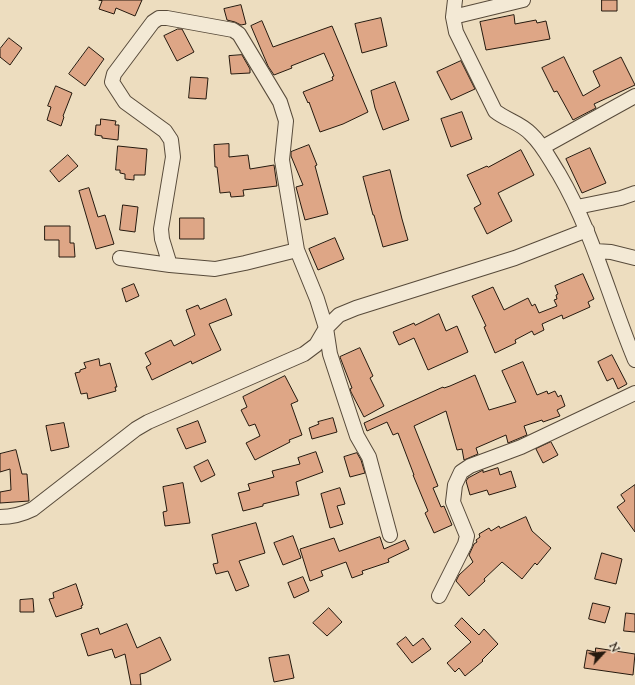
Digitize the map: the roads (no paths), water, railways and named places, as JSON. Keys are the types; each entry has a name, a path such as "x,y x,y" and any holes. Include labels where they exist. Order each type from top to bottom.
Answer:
{"street":[{"path":"455,0 453,17 456,32 496,111 531,133 543,147 577,208 587,230 625,337 635,360"},
{"path":"453,17 523,0"},
{"path":"170,265 162,238 161,229 173,157 171,140 165,131 125,102 112,82 114,74 154,22 159,18 233,30 239,34 280,102 286,121 282,160 297,250 317,299 326,328 330,354 357,436 369,457 390,535"},
{"path":"543,147 635,96"},
{"path":"577,208 621,198 635,193"},
{"path":"0,517 12,517 23,514 32,509 136,429 148,422 304,354 316,345 326,328 339,315 356,308 515,258 587,230"},
{"path":"120,258 170,265 215,269 297,250"},
{"path":"595,251 611,252 635,258"},
{"path":"439,596 465,544 467,536 453,502 455,485 462,472 470,466 521,447 635,393"}]}
